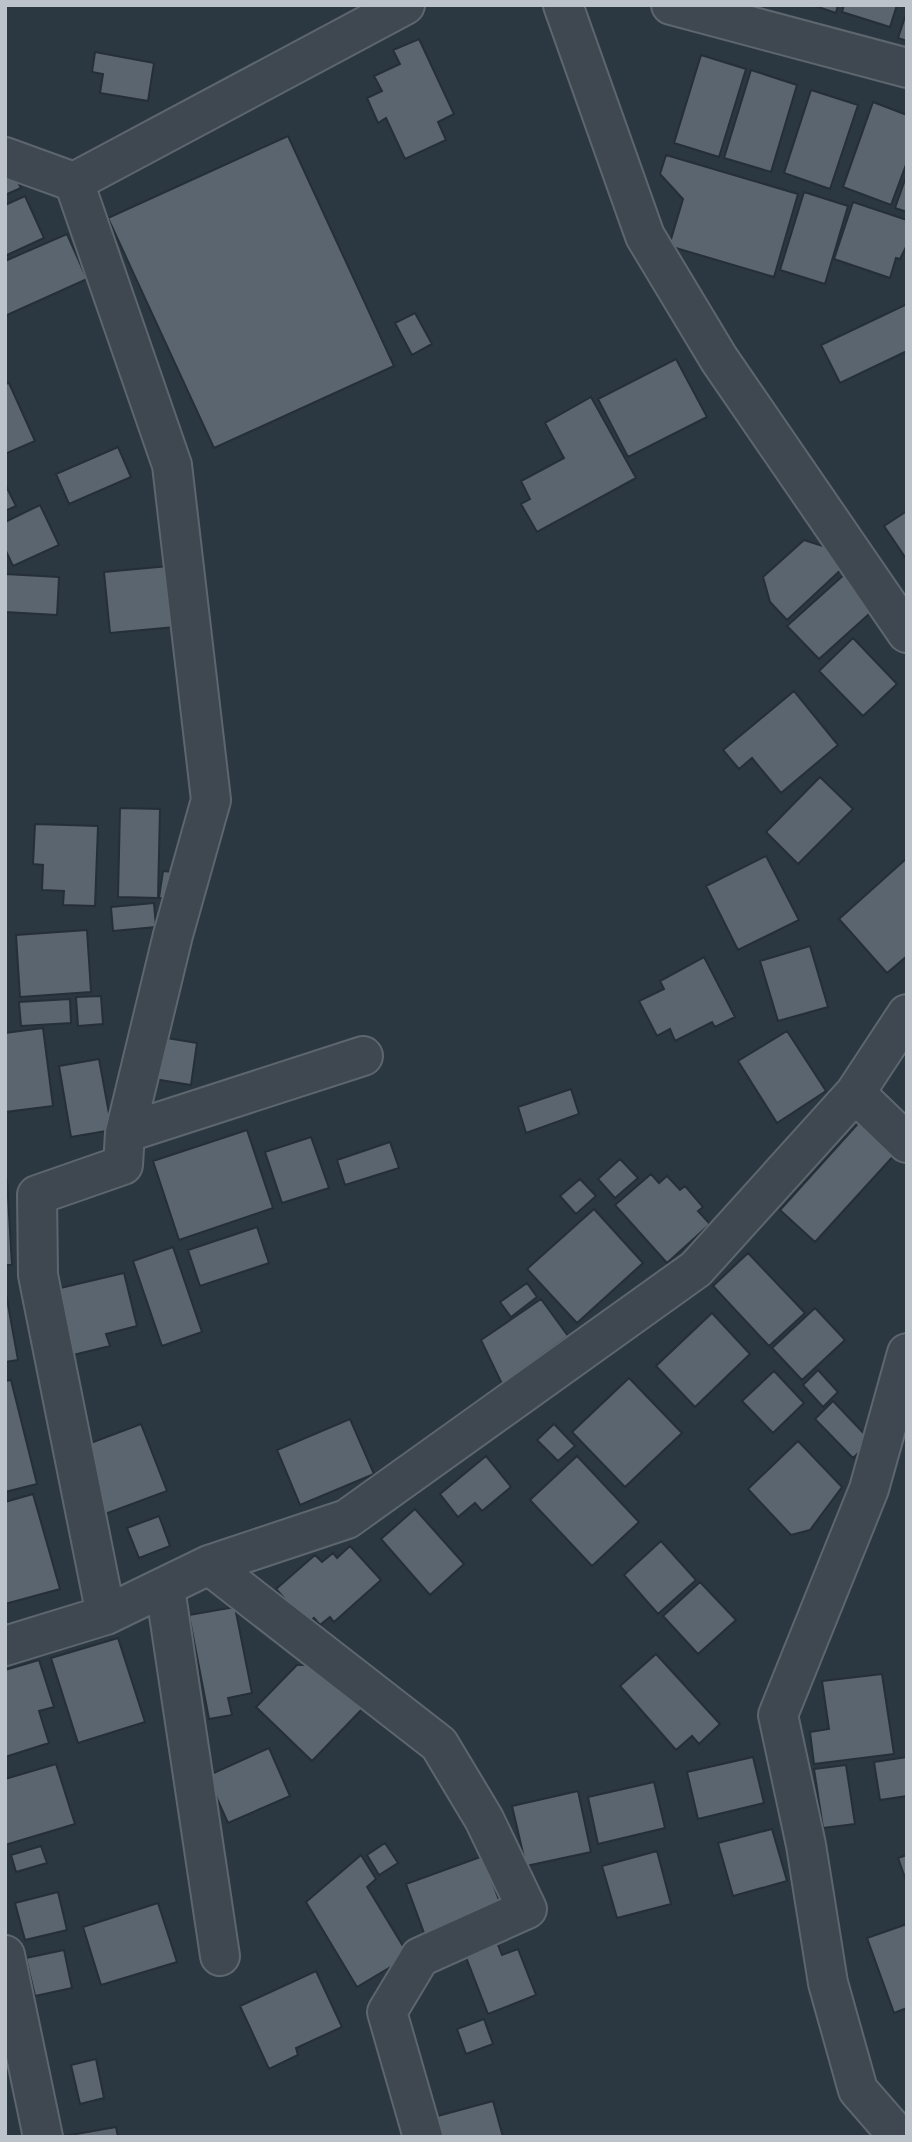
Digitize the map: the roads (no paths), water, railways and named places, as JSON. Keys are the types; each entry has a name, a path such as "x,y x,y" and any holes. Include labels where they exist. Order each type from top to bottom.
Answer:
{"street":[{"path":"5,157 74,182 405,5"},
{"path":"564,5 645,236 719,359 907,633"},
{"path":"671,5 907,68"},
{"path":"74,182 172,465 211,800 173,935 125,1133 123,1165 37,1195 38,1275 106,1615"},
{"path":"5,1646 106,1615 209,1565 347,1519 696,1269 855,1093 907,1014"},
{"path":"125,1133 363,1056"},
{"path":"855,1093 907,1143"},
{"path":"899,2137 858,2090 828,1983 806,1845 778,1715 869,1489 907,1353"},
{"path":"209,1565 439,1744 484,1819 527,1909 420,1957 387,2012 423,2137"},
{"path":"164,1588 220,1956"},
{"path":"5,1955 43,2137"}]}
